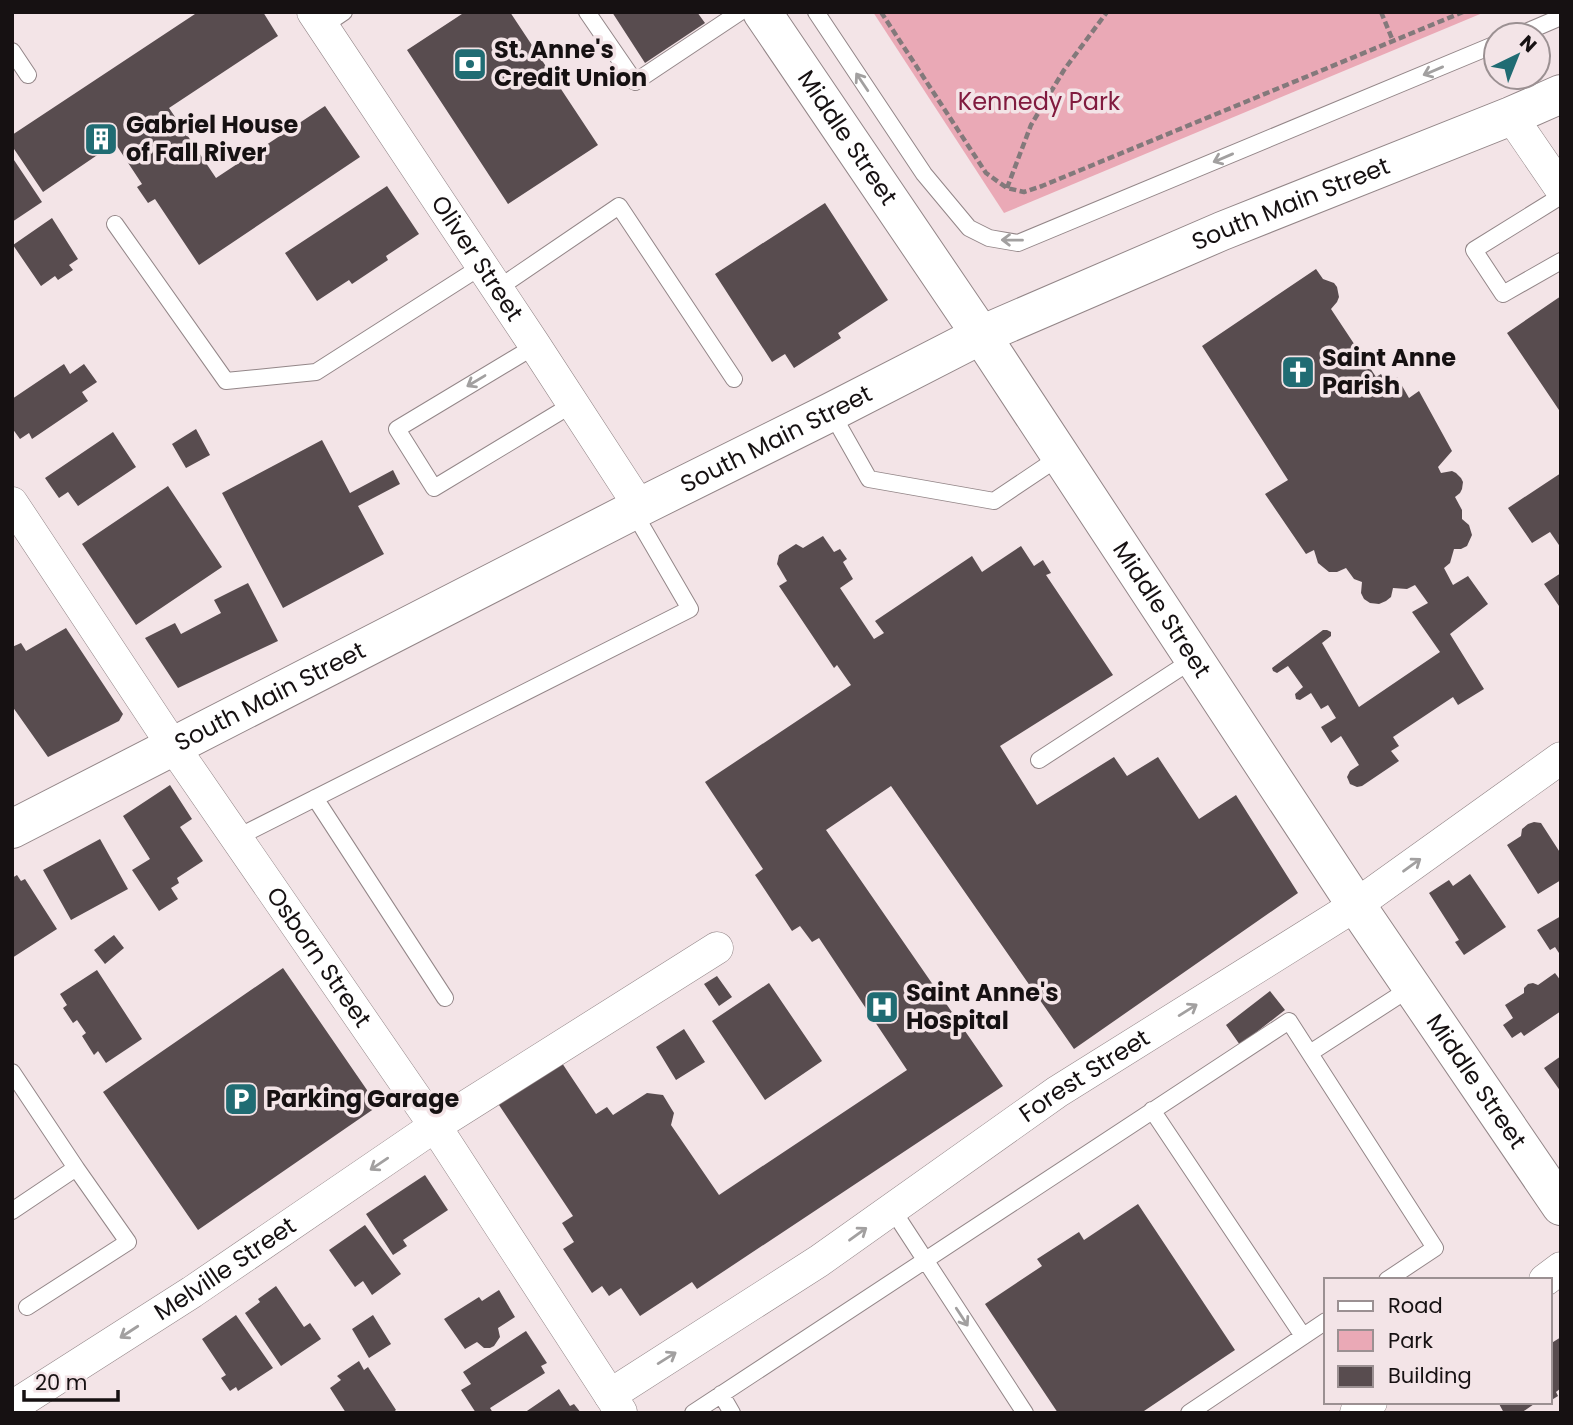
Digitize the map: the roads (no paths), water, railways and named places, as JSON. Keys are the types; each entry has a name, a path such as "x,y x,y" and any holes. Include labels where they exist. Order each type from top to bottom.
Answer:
{"main road":[{"name":"Middle Street","path":"762,12 981,335 1356,905 1561,1206"},
{"name":"South Main Street","path":"12,829 981,335 1222,231 1561,94"}],"street":[{"name":"Oliver Street","path":"326,17 490,278 573,404 636,509"},
{"path":"1511,116 1561,190"},
{"name":"Osborn Street","path":"12,503 173,747 435,1126 615,1404"},
{"name":"Forest Street","path":"615,1404 1057,1092 1356,905 1561,758"},
{"name":"Melville Street","path":"12,1407 192,1292 435,1126 717,948"}],"lane":[{"path":"587,12 635,82 740,12"},
{"path":"816,12 923,174 969,228 989,238 1018,243 1482,50"},
{"path":"12,51 29,75"},
{"path":"1558,263 1503,294 1474,250 1561,196"},
{"path":"115,224 226,382 316,372 619,206 734,379"},
{"path":"535,346 397,429 434,488 573,404"},
{"path":"831,412 869,479 994,501 1061,456"},
{"path":"236,838 690,609 636,509"},
{"path":"1039,760 1194,659"},
{"path":"315,798 445,998"},
{"path":"1310,1053 1412,987"},
{"path":"693,1413 1289,1021 1435,1248 1390,1278"},
{"path":"12,1072 128,1242 27,1307"},
{"path":"1152,1110 1303,1336"},
{"path":"12,1211 76,1168"},
{"path":"892,1209 1025,1413"},
{"path":"1189,1413 1324,1322"},
{"path":"721,1394 732,1413"}],"place":[{"name":"St. Anne's Credit Union","path":"470,64"},
{"name":"Gabriel House of Fall River","path":"101,139"},
{"name":"Saint Anne Parish","path":"1298,372"},
{"name":"Saint Anne's Hospital","path":"882,1007"},
{"name":"Parking Garage","path":"241,1099"}],"park label":[{"name":"Kennedy Park","path":"1039,102"}]}
